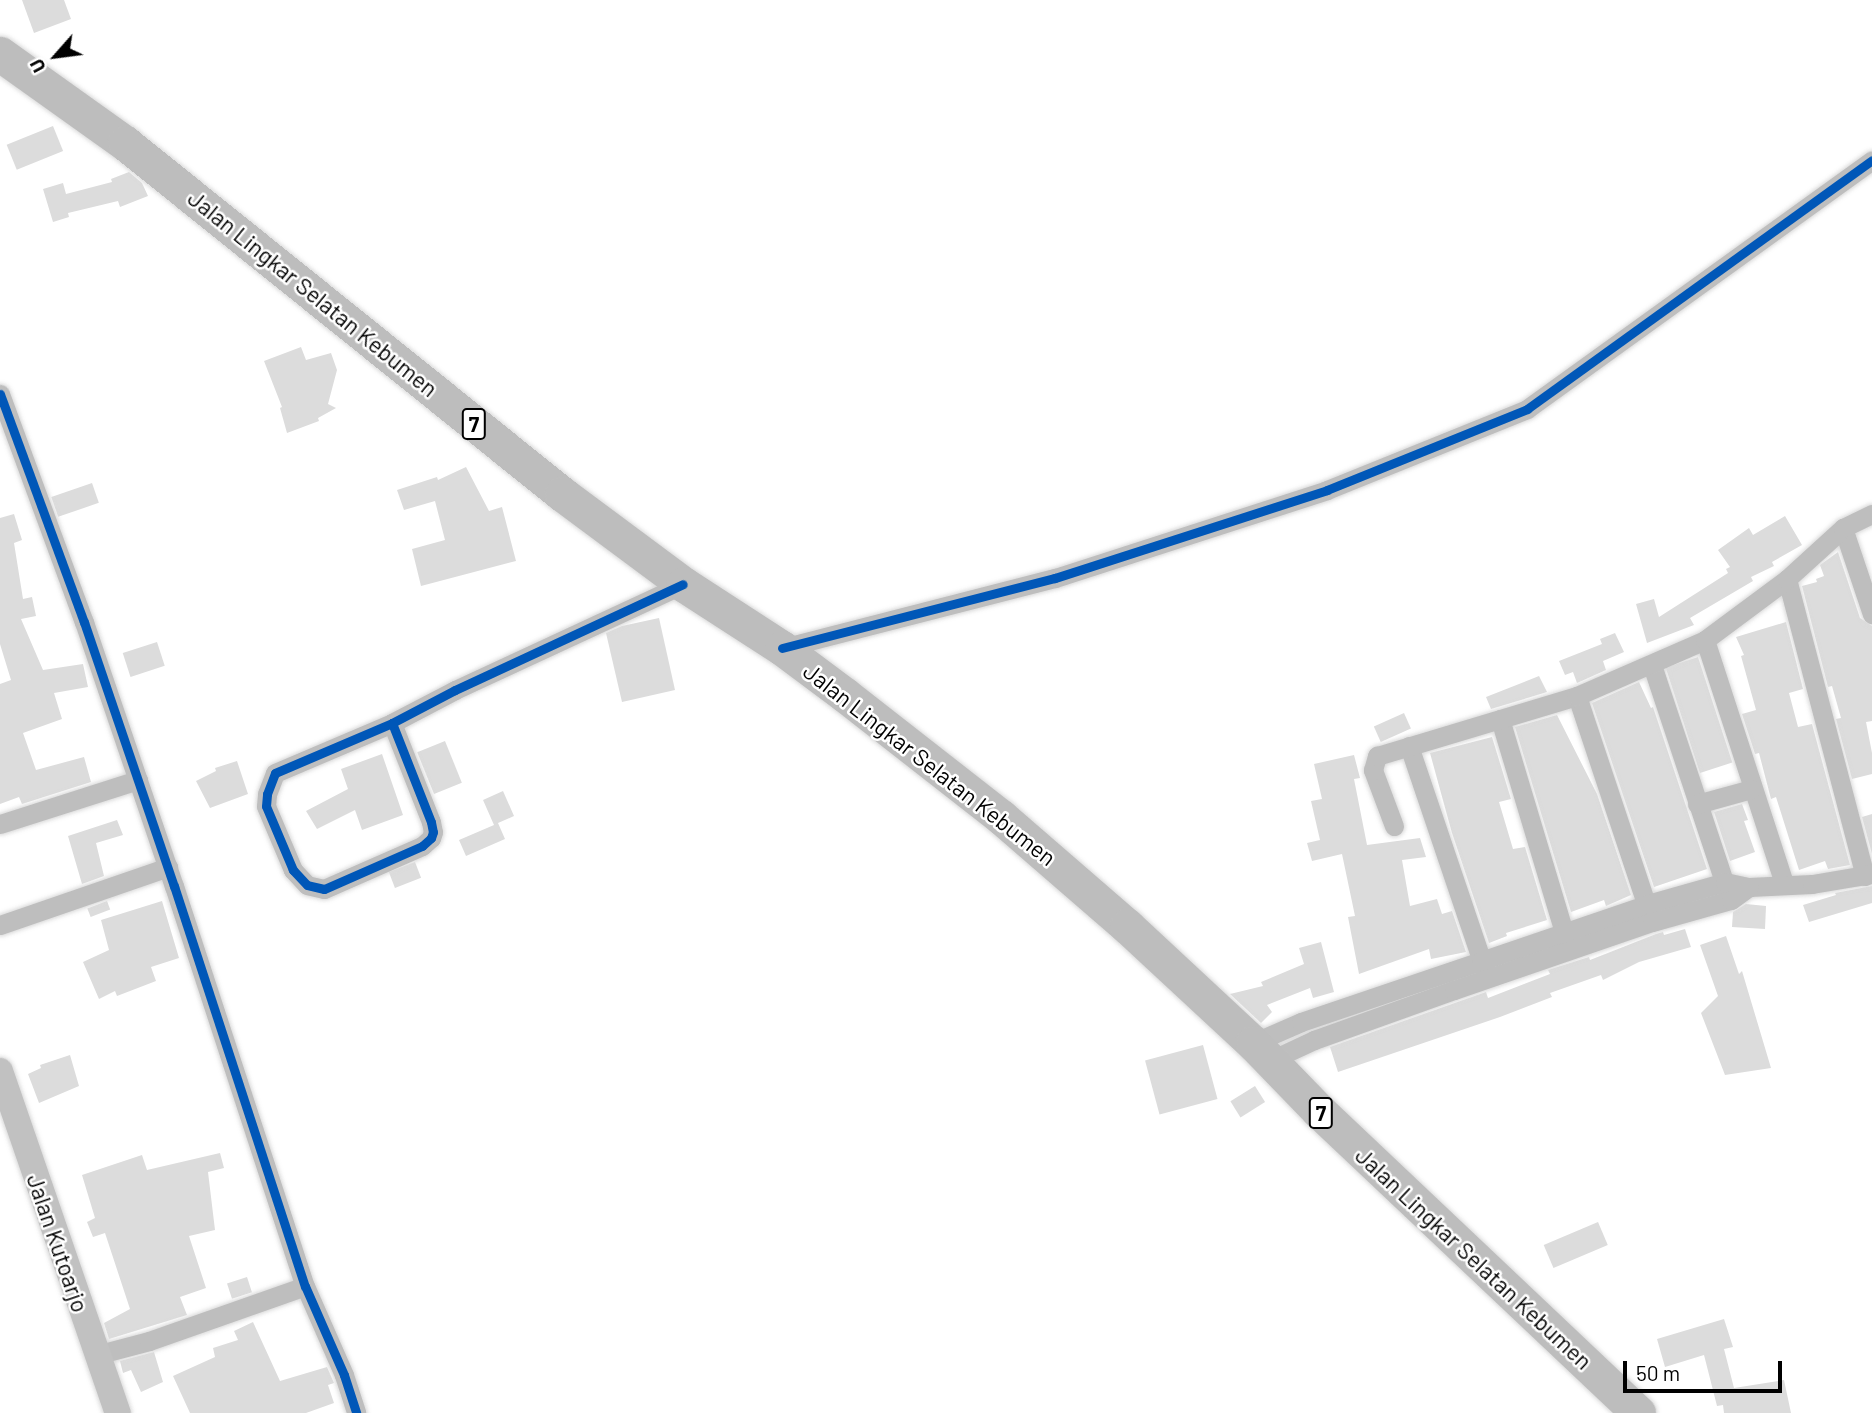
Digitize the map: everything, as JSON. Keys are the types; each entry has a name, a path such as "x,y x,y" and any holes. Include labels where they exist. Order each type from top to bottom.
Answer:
{"highway":[{"name":"Jalan Lingkar Selatan Kebumen","path":"0,54 125,143 540,477 683,584 782,648 958,781 1127,926 1638,1413"}],"main road":[{"name":"Jalan Kutoarjo","path":"2,1076 118,1413"}],"street":[{"path":"782,648 1055,578 1327,489 1527,409 1872,160"},
{"path":"0,394 138,780 306,1286 344,1375 356,1413"},
{"path":"1394,826 1373,770 1377,755 1577,696 1705,640 1787,579 1843,528 1872,514"},
{"path":"1843,528 1872,614"},
{"path":"1261,1052 1484,969 1728,891 1784,884 1812,884 1869,875 1787,579"},
{"path":"392,723 431,822 431,838 422,846 324,889 307,885 293,870 266,806 275,773 392,723 455,690 683,584"},
{"path":"1705,640 1751,789 1784,884"},
{"path":"1652,665 1728,891"},
{"path":"1577,696 1650,914"},
{"path":"1500,719 1566,942"},
{"path":"1409,746 1484,969"},
{"path":"0,824 138,780"},
{"path":"1697,804 1751,789"},
{"path":"0,925 167,867"},
{"path":"96,1355 149,1341 306,1286"}],"building":[{"path":"22,0 64,0 71,19 34,33"},
{"path":"53,126 63,151 17,170 7,145"},
{"path":"129,172 142,183 148,196 120,207 118,201 68,213 69,217 53,222 43,189 63,183 66,194 112,182 111,179"},
{"path":"301,347 306,360 331,353 337,370 328,404 336,408 318,418 319,421 287,433 280,408 282,407 264,361"},
{"path":"466,467 489,511 502,507 516,561 421,586 412,549 445,540 435,501 404,510 397,490 437,477 438,480"},
{"path":"92,483 99,503 58,517 51,497"},
{"path":"14,514 22,540 14,543 23,599 32,597 36,616 21,619 43,670 83,664 88,687 54,693 62,719 23,733 36,770 84,757 91,782 22,804 19,797 0,804 0,684 11,680 0,644 0,518"},
{"path":"1785,516 1802,545 1772,562 1774,566 1751,577 1753,581 1690,618 1694,625 1647,643 1636,604 1654,599 1659,617 1728,573 1726,569 1730,567 1718,550 1749,528 1753,535"},
{"path":"1838,552 1860,618 1872,626 1872,721 1866,722 1872,753 1872,774 1852,779 1836,719 1841,718 1832,686 1828,687 1802,586 1817,582 1816,579 1824,576 1820,565"},
{"path":"659,618 675,690 622,702 606,633 622,626"},
{"path":"1786,622 1803,689 1789,693 1798,727 1812,724 1850,865 1828,869 1825,861 1799,870 1776,797 1771,799 1759,753 1755,754 1742,714 1756,710 1741,656 1744,655 1736,637"},
{"path":"1615,633 1624,652 1603,661 1606,670 1577,683 1573,672 1565,675 1559,661 1602,644 1600,639"},
{"path":"157,642 165,666 130,677 123,653"},
{"path":"1698,657 1732,763 1700,773 1666,668"},
{"path":"1539,676 1547,692 1491,709 1486,697"},
{"path":"1639,682 1651,708 1653,707 1707,869 1654,887 1592,703"},
{"path":"1404,713 1411,729 1381,742 1374,726"},
{"path":"1557,715 1597,794 1631,895 1606,906 1604,900 1571,912 1515,727"},
{"path":"1492,737 1511,799 1499,802 1513,849 1525,847 1547,920 1506,933 1507,936 1489,943 1452,833 1430,753"},
{"path":"445,741 462,783 434,794 417,752"},
{"path":"382,754 403,815 362,830 355,810 317,829 306,811 348,789 341,769"},
{"path":"1354,755 1360,778 1354,779 1367,845 1420,838 1426,857 1402,860 1410,906 1437,899 1442,914 1452,911 1466,952 1431,959 1429,949 1359,974 1348,917 1355,916 1342,854 1312,861 1307,843 1320,840 1311,801 1322,799 1314,764"},
{"path":"237,761 248,794 210,808 196,781 216,771 215,768"},
{"path":"503,791 514,816 498,823 505,839 466,856 459,840 494,825 483,800"},
{"path":"1742,804 1748,820 1744,821 1755,852 1730,861 1714,812"},
{"path":"1872,814 1872,854 1862,817"},
{"path":"117,820 123,835 96,843 104,876 82,884 68,836"},
{"path":"415,862 421,878 395,888 389,872"},
{"path":"1872,886 1872,903 1809,922 1803,905 1836,895 1835,893"},
{"path":"107,901 110,909 91,917 87,909"},
{"path":"162,901 179,958 151,967 156,981 117,996 115,991 99,999 83,962 109,950 101,920"},
{"path":"1746,904 1766,906 1765,929 1732,927 1733,912"},
{"path":"1685,929 1691,947 1639,962 1603,980 1601,975 1550,993 1552,997 1500,1017 1338,1072 1330,1047 1486,992 1488,998 1550,974 1548,970 1589,957 1590,960 1656,934 1663,932 1664,935"},
{"path":"1726,936 1739,974 1742,971 1771,1068 1725,1075 1701,1013 1718,996 1700,945"},
{"path":"1321,942 1334,992 1313,998 1310,988 1267,1005 1272,1012 1261,1023 1230,994 1263,986 1261,982 1304,964 1299,948"},
{"path":"1203,1045 1217,1099 1160,1115 1145,1061"},
{"path":"70,1055 79,1086 39,1103 28,1074 41,1068 40,1065"},
{"path":"1255,1086 1265,1102 1240,1117 1230,1101"},
{"path":"220,1153 224,1168 208,1172 215,1230 189,1236 206,1288 180,1297 187,1315 109,1339 104,1323 130,1309 105,1233 93,1237 87,1222 95,1218 82,1175 142,1155 147,1170"},
{"path":"1598,1222 1608,1245 1553,1268 1544,1245"},
{"path":"247,1277 252,1292 232,1299 227,1283"},
{"path":"1724,1319 1733,1347 1724,1349 1734,1388 1784,1380 1791,1413 1724,1413 1723,1405 1717,1406 1704,1355 1665,1367 1657,1339"},
{"path":"253,1322 280,1381 327,1367 334,1383 328,1385 334,1403 306,1413 190,1413 173,1376 215,1357 213,1348 238,1340 234,1331"},
{"path":"154,1352 163,1382 141,1392 131,1370 123,1373 120,1361"}],"cycle path":[{"path":"782,648 1055,578 1327,490 1527,409 1872,160"},
{"path":"0,394 84,622 305,1286 344,1375 356,1413"},
{"path":"392,723 431,822 431,838 422,846 324,889 307,885 293,870 266,806 267,794 275,773 392,723 455,690 683,584"}]}
